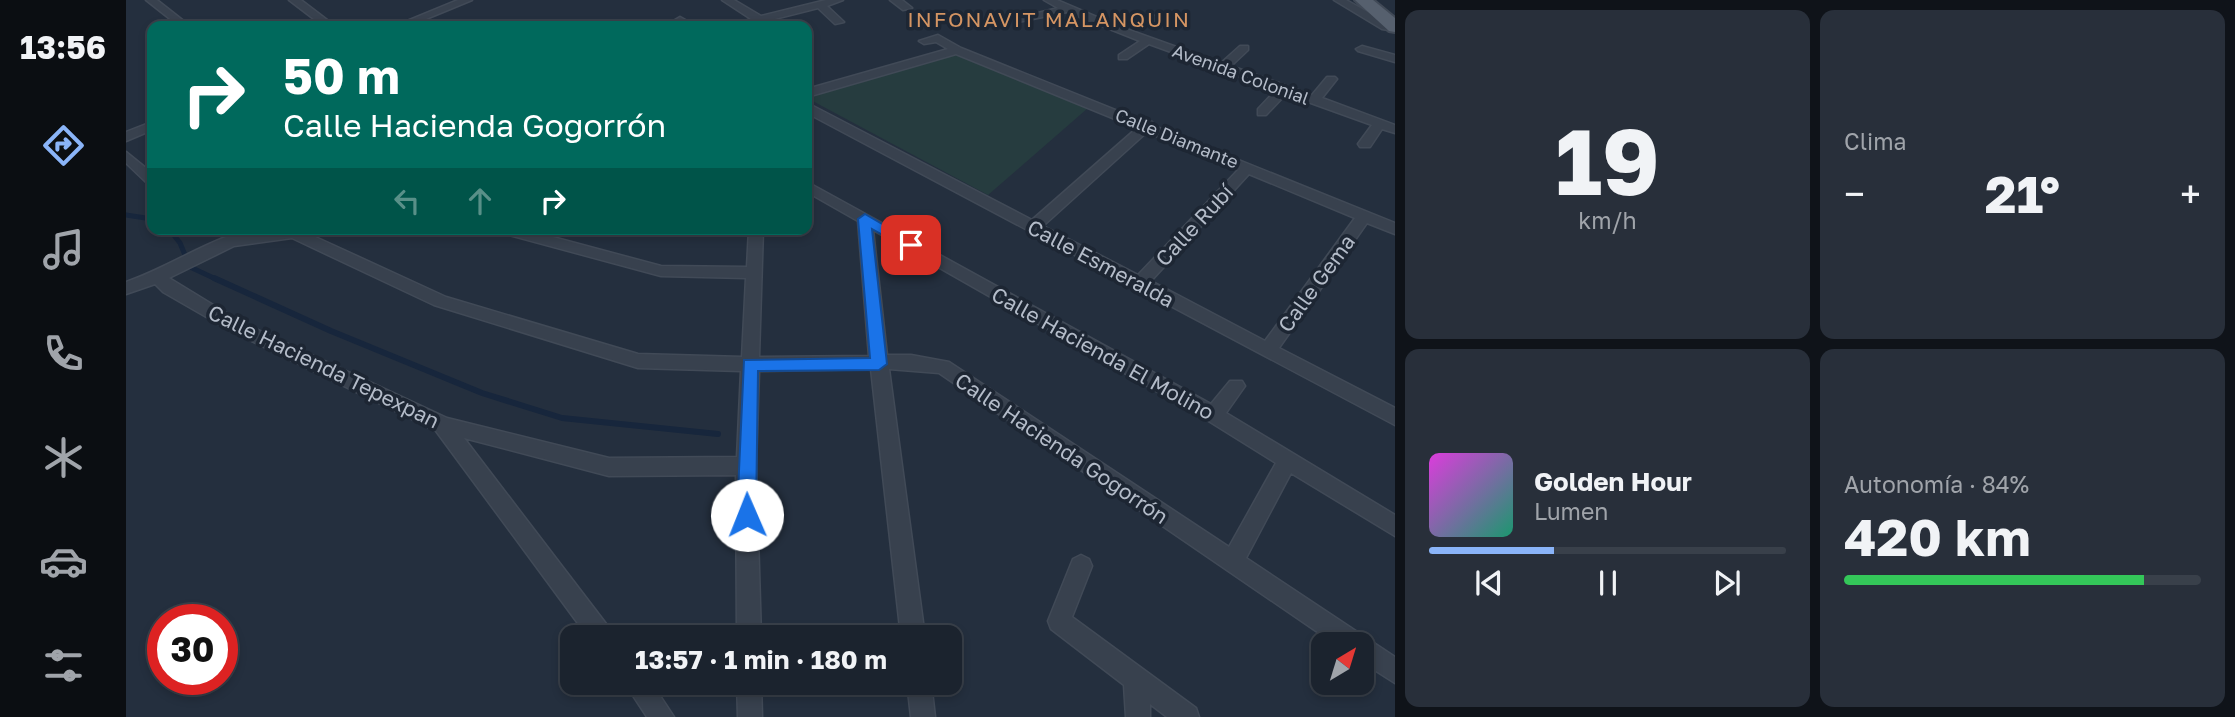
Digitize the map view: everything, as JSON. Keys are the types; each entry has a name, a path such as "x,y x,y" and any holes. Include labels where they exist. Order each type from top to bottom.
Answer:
{"main road":[{"path":"1363,0 1393,29"},
{"path":"1381,0 1395,9"}],"street":[{"path":"151,0 178,21"},
{"path":"294,0 323,21"},
{"path":"410,21 445,3 467,0"},
{"path":"727,0 760,20"},
{"path":"756,21 838,0"},
{"path":"895,0 906,8"},
{"name":"Avenida Colonial","path":"1049,0 1147,40 1395,129"},
{"path":"1339,0 1393,29"},
{"path":"820,5 839,22"},
{"path":"1022,20 1067,9"},
{"path":"1105,24 1159,17"},
{"name":"Calle Diamante","path":"942,52 924,41 938,38 957,50 1148,125 1395,229"},
{"path":"1123,58 1147,40"},
{"path":"1223,67 1244,48"},
{"path":"1362,49 1395,59"},
{"name":"Calle Diamante","path":"812,91 942,52 957,50"},
{"path":"1314,100 1331,79"},
{"path":"1262,111 1284,89"},
{"name":"Calle Esmeralda","path":"812,111 1395,417"},
{"path":"1365,144 1380,124"},
{"path":"1032,227 1148,125"},
{"path":"126,136 147,128"},
{"path":"126,156 147,175"},
{"name":"Calle Rubí","path":"1140,283 1248,167"},
{"name":"Calle Hacienda El Molino","path":"812,189 1214,415 1395,526"},
{"name":"Calle Gema","path":"1268,350 1364,216"},
{"path":"865,219 879,364 912,625"},
{"path":"222,235 231,241"},
{"path":"126,288 158,277 231,241 288,235"},
{"name":"Calle Hacienda Gogorrón","path":"299,235 440,301 638,361 750,364 911,362 943,367 1337,632"},
{"path":"526,235 662,271 752,273"},
{"path":"748,625 746,466 755,235"},
{"name":"Calle Hacienda Tepexpan","path":"158,277 169,288 235,326 443,425 609,467 746,466"},
{"path":"1214,415 1236,386"},
{"path":"443,425 593,625"},
{"path":"1233,562 1288,460"},
{"path":"1081,566 1059,621 1136,676 1187,717"},
{"path":"1374,656 1395,671"},
{"path":"1136,676 1138,717"},
{"path":"646,695 662,717"},
{"path":"749,695 750,717"},
{"path":"920,695 923,717"}],"green space":[{"path":"957,53 1088,108 988,195 812,101 812,96 875,75"}],"waterway":[{"path":"126,215 147,218"},
{"path":"174,235 190,267 218,280"},
{"path":"214,278 331,331 482,393 562,418 718,434"}],"district":[{"name":"INFONAVIT MALANQUIN","path":"1049,19"}],"route":[{"path":"747,515 750,364 879,364 865,219 911,245"}]}
